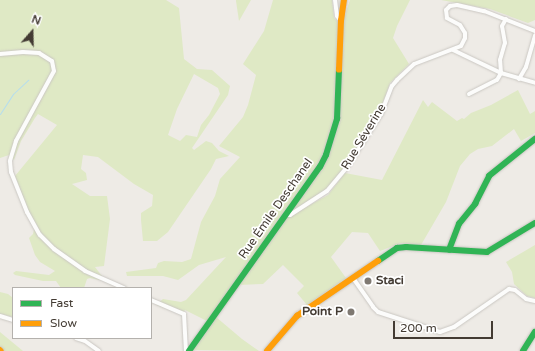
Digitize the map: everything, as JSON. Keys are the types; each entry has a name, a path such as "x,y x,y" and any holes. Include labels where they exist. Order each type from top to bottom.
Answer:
{"main road":[{"name":"Rue Émile Deschanel","path":"188,351 320,167 333,137 338,119 341,22 344,0"},
{"name":"Rue Émile Deschanel","path":"342,14 348,0"},
{"path":"449,250 459,224 475,204 489,176 535,139"},
{"path":"267,351 297,316 397,248 406,247 487,252 535,222"},
{"path":"523,351 535,332"}],"street":[{"path":"335,0 337,16 341,22"},
{"name":"Rue Séverine","path":"285,215 290,215 327,191 343,173 381,114 392,86 397,80 414,64 462,46 466,33 460,25 447,18 446,10 450,6 457,5 484,11 535,31"},
{"path":"470,94 497,80 501,74 500,60 504,43 502,26 506,19"},
{"path":"519,79 530,54 535,35"},
{"path":"453,50 501,74 535,83"},
{"path":"0,54 23,52 39,53 52,62 54,71 16,141 10,161 11,172 27,212 40,235 59,253 85,271 122,287"},
{"path":"353,278 372,308 378,312 440,332 454,327 509,289 515,290 526,299 535,301"},
{"path":"152,300 184,314 188,351"},
{"path":"0,316 12,320"},
{"path":"79,339 85,341 99,351"}],"green space":[{"path":"0,0 166,0 179,8 184,59 197,69 212,70 230,86 228,95 192,148 194,150 206,141 212,143 219,151 229,156 216,159 211,169 168,232 157,241 143,241 141,220 141,213 152,206 153,195 134,184 98,157 83,155 81,169 86,173 87,180 72,184 90,196 107,196 110,219 104,266 95,267 102,276 99,280 90,278 87,279 84,287 60,287 56,281 43,281 15,275 13,273 16,271 49,275 55,271 40,262 35,255 29,238 33,234 35,225 15,176 57,125 38,114 21,141 14,160 9,155 0,158","holes":["194,74 218,88 220,94 209,115 201,125 197,137 186,135 180,141 168,135 177,109"]},
{"path":"251,0 239,21 236,1"},
{"path":"273,0 332,0 334,18 338,22 335,119 326,152 317,168 207,321 185,310 182,314 156,305 163,299 181,302 186,300 226,257 199,265 178,280 163,276 127,276 126,272 156,268 158,263 164,261 182,262 191,259 201,222 215,196 220,179 240,157 219,146 243,117 248,105 256,75 243,64 264,31"},
{"path":"350,0 410,0 397,26 393,38 409,64 390,83 378,116 350,160 324,192 292,211 328,154 340,120 343,21"},
{"path":"441,0 535,0 535,20 528,23 490,9"},
{"path":"518,90 530,114 535,111 535,133 521,141 514,129 492,146 478,149 470,154 460,166 446,202 421,245 401,243 380,251 368,233 352,232 331,257 346,278 307,305 297,293 304,286 283,265 263,284 238,285 286,218 328,195 345,173 382,180 423,100 428,107 432,102 457,121 462,118 464,119 471,113 491,105"},
{"path":"535,245 535,298 527,296 514,284 512,272 506,262"},
{"path":"0,292 8,294 12,297 12,317 1,314 0,316"},
{"path":"216,317 242,339 259,351 192,350"},
{"path":"0,332 23,351 0,351"}],"waterway":[{"path":"0,114 13,94 28,80"}],"traffic: fast":[{"path":"189,351 320,167 326,155 337,119 339,70"},
{"path":"449,250 459,224 475,204 489,176 535,139"},
{"path":"378,261 397,248 406,247 487,252 535,223"},
{"path":"523,351 535,332"}],"traffic: slow":[{"path":"339,70 341,21 344,0"},
{"path":"267,351 297,316 378,261"}],"place":[{"name":"Staci","path":"368,281"},
{"name":"Point P","path":"351,312"}]}
